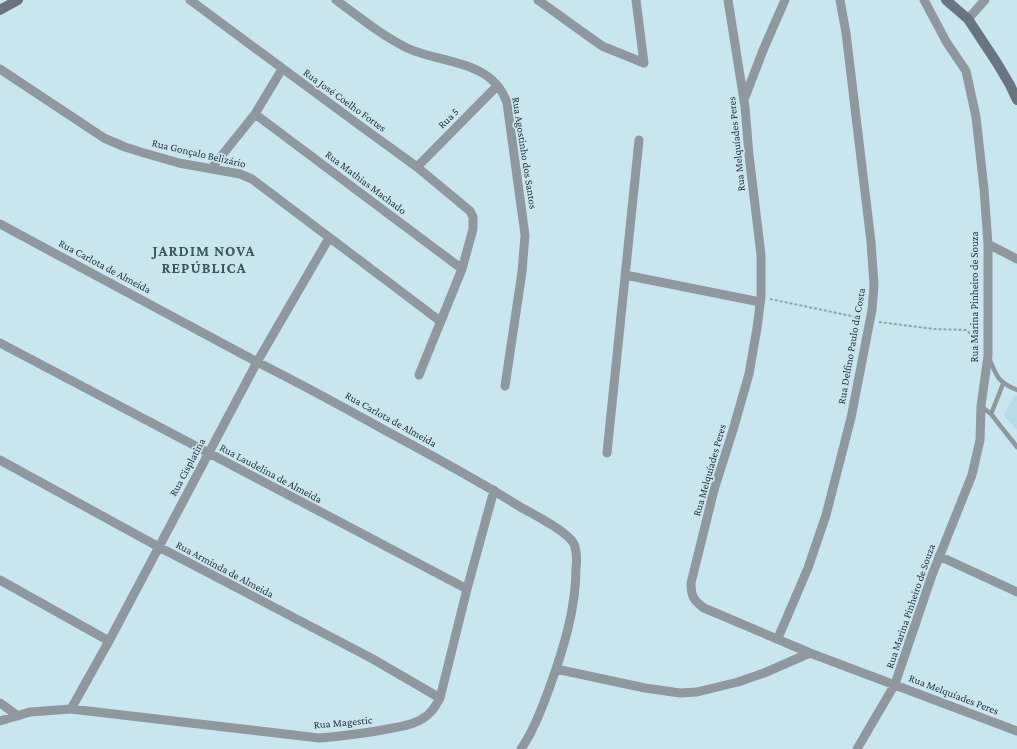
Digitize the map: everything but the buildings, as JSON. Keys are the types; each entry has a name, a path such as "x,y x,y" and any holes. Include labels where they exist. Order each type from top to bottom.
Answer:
{"street":[{"path":"0,10 18,0"},
{"name":"Rua José Coelho Fortes","path":"190,0 417,167 470,211 473,217 473,229 462,269"},
{"name":"Rua Agostinho dos Santos","path":"336,0 373,28 408,48 464,64 478,71 497,86 504,96 507,103 525,235 522,272 505,386"},
{"path":"538,0 602,46 644,63 636,0"},
{"name":"Rua Melquíades Peres","path":"728,0 744,98 761,255 760,302 749,374 714,490 691,583 691,594 696,602 704,608 778,638 810,653 1017,731"},
{"path":"744,98 785,0"},
{"name":"Rua Delfino Paulo da Costa","path":"778,638 808,568 826,515 851,418 872,310 874,285 871,242 846,33 840,0"},
{"name":"Rua Marina Pinheiro de Souza","path":"857,749 895,684 932,575 972,475 980,440 981,406 988,356 988,244 976,117 969,81 961,62 947,43 924,0"},
{"path":"946,0 968,18 1014,86 1017,100"},
{"path":"968,18 985,0"},
{"name":"Rua Gonçalo Belizário","path":"0,69 104,138 144,153 179,163 240,174 252,179 440,321"},
{"path":"211,169 255,114 282,69"},
{"name":"Rua 5","path":"417,167 497,86"},
{"name":"Rua Mathias Machado","path":"255,114 462,269"},
{"path":"607,453 639,140"},
{"name":"Rua Carlota de Almeida","path":"0,224 291,379 494,490 572,541 575,546 577,556 576,583 572,611 556,669 536,724 521,749"},
{"name":"Rua Cisplatina","path":"71,709 109,641 257,362 329,238"},
{"path":"988,244 1017,259"},
{"path":"419,376 462,269"},
{"path":"625,275 760,302"},
{"name":"Rua Laudelina de Almeida","path":"0,343 467,589"},
{"name":"Rua Arminda de Almeida","path":"0,460 159,547 371,658 440,698"},
{"name":"Rua Magestic","path":"0,722 30,712 71,709 319,738 376,732 412,724 430,714 440,698 467,589 494,490"},
{"path":"940,556 1017,592"},
{"path":"0,580 109,641"},
{"path":"556,669 645,688 680,693 697,692 744,680 782,666 810,653"},
{"path":"0,703 18,716"}],"lane":[{"path":"988,356 1003,384 1017,390"},
{"path":"991,414 1003,384"},
{"path":"981,406 991,414 1017,447"}],"shaded area":[{"path":"1014,396 1017,396 1017,430 1004,415"}],"district":[{"name":"JARDIM NOVA REPÚBLICA","path":"204,260"}]}
